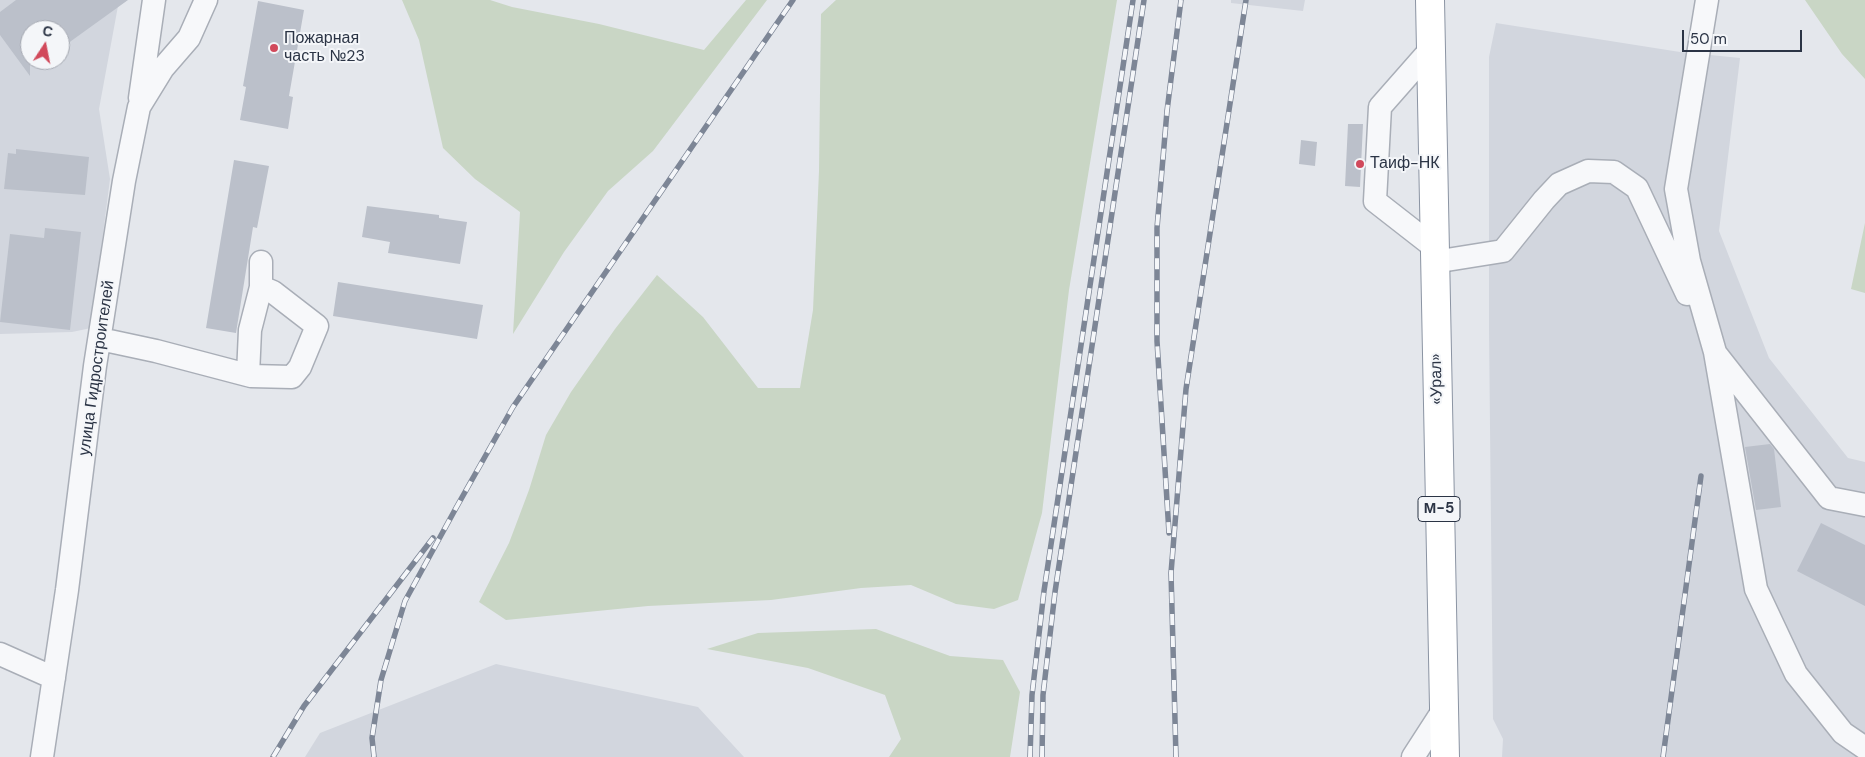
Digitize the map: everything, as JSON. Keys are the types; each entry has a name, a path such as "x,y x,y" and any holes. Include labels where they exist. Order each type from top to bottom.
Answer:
{"highway":[{"name":"«Урал»","path":"1430,0 1445,757"}],"street":[{"path":"139,106 154,0"},
{"name":"улица Гидростроителей","path":"42,757 100,339 124,181 139,106 164,68 189,38 206,0"},
{"path":"1707,0 1676,189 1689,261 1715,352 1756,589 1796,674 1844,733 1865,748"},
{"path":"1431,49 1380,107 1375,201 1434,254 1503,251 1559,184 1588,171 1614,172 1637,188 1715,352 1829,498 1865,505"},
{"path":"248,375 250,330 261,288 261,262"},
{"path":"100,339 156,351 248,375 292,377 300,367 317,326 273,292 261,288"},
{"path":"0,654 54,678"},
{"path":"1413,757 1444,709"}],"shaded area":[{"path":"0,0 126,0 118,6 99,109 110,179 91,328 72,332 0,334"},
{"path":"1231,0 1305,0 1303,11 1231,3"},
{"path":"1496,23 1680,52 1740,58 1719,231 1769,358 1848,458 1865,462 1865,757 1502,757 1503,739 1493,719 1489,329 1489,57"},
{"path":"496,664 698,707 744,757 305,757 320,733"}],"green space":[{"path":"402,0 490,0 512,7 599,24 704,50 746,0 767,0 653,151 608,191 564,252 513,334 520,212 475,179 443,148 419,40"},
{"path":"836,0 1117,0 1069,290 1042,513 1018,600 994,609 956,604 911,585 861,588 771,600 648,606 506,620 479,602 509,543 529,490 546,435 571,392 615,329 657,275 703,317 758,388 800,388 813,310 819,171 821,14"},
{"path":"1805,0 1865,0 1865,79 1842,54"},
{"path":"1865,223 1865,293 1851,289"},
{"path":"876,629 950,656 1003,660 1020,692 1010,757 889,757 901,739 885,695 808,668 707,649 758,633"}],"building":[{"path":"16,0 128,0 70,42 70,20 20,20 20,62 0,35 0,12"},
{"name":"Пожарная часть №23","path":"258,1 304,10 289,96 293,97 288,129 240,120 246,87 243,86"},
{"path":"1348,124 1363,124 1360,187 1345,186"},
{"path":"1301,140 1317,142 1315,166 1299,164"},
{"path":"16,149 89,157 85,195 4,189 8,153 16,154"},
{"path":"234,160 269,166 257,228 253,227 236,333 206,328"},
{"path":"367,206 439,215 439,218 467,222 460,264 388,253 390,242 362,237"},
{"path":"45,228 81,232 70,330 0,322 10,234 44,238"},
{"path":"338,282 483,305 477,339 333,316"},
{"path":"1770,444 1774,449 1781,507 1756,510 1745,447"},
{"path":"1821,523 1865,545 1865,606 1797,571"}],"railway":[{"path":"374,757 372,738 381,680 405,601 456,508 513,407 793,0"},
{"path":"1030,757 1032,695 1044,591 1133,0"},
{"path":"1042,757 1043,695 1055,592 1144,0"},
{"path":"1169,533 1157,341 1157,228 1167,111 1181,0"},
{"path":"1176,757 1171,573 1186,389 1246,0"},
{"path":"1663,757 1701,476"},
{"path":"273,757 304,706 433,538"}],"place":[{"name":"Пожарная часть №23","path":"274,48"},
{"name":"Таиф-НК","path":"1360,164"}]}
